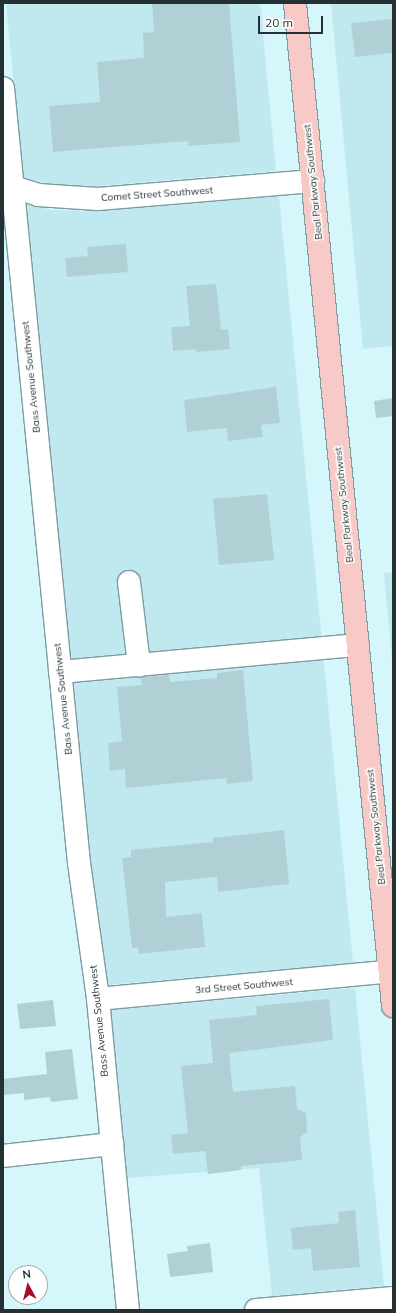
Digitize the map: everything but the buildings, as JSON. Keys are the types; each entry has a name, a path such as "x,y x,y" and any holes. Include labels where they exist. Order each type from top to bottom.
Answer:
{"main road":[{"name":"Beal Parkway Southwest","path":"295,3 391,971 393,1006"}],"street":[{"name":"Bass Avenue Southwest","path":"3,88 8,186 79,863 98,999 128,1310"},
{"name":"Comet Street Southwest","path":"8,186 38,195 98,198 313,180"},
{"path":"129,582 139,665"},
{"path":"60,672 358,645"},
{"name":"3rd Street Southwest","path":"98,999 391,971"},
{"path":"3,1156 112,1144"},
{"path":"256,1310 393,1298"}],"shaded area":[{"path":"6,3 260,3 276,171 97,186 53,184 23,178"},
{"path":"331,3 393,3 393,346 363,349"},
{"path":"279,196 353,963 107,985 90,861 25,204 52,210 99,211"},
{"path":"393,572 393,670 384,573"},
{"path":"355,988 384,1286 272,1296 259,1168 126,1178 110,1010"}]}
